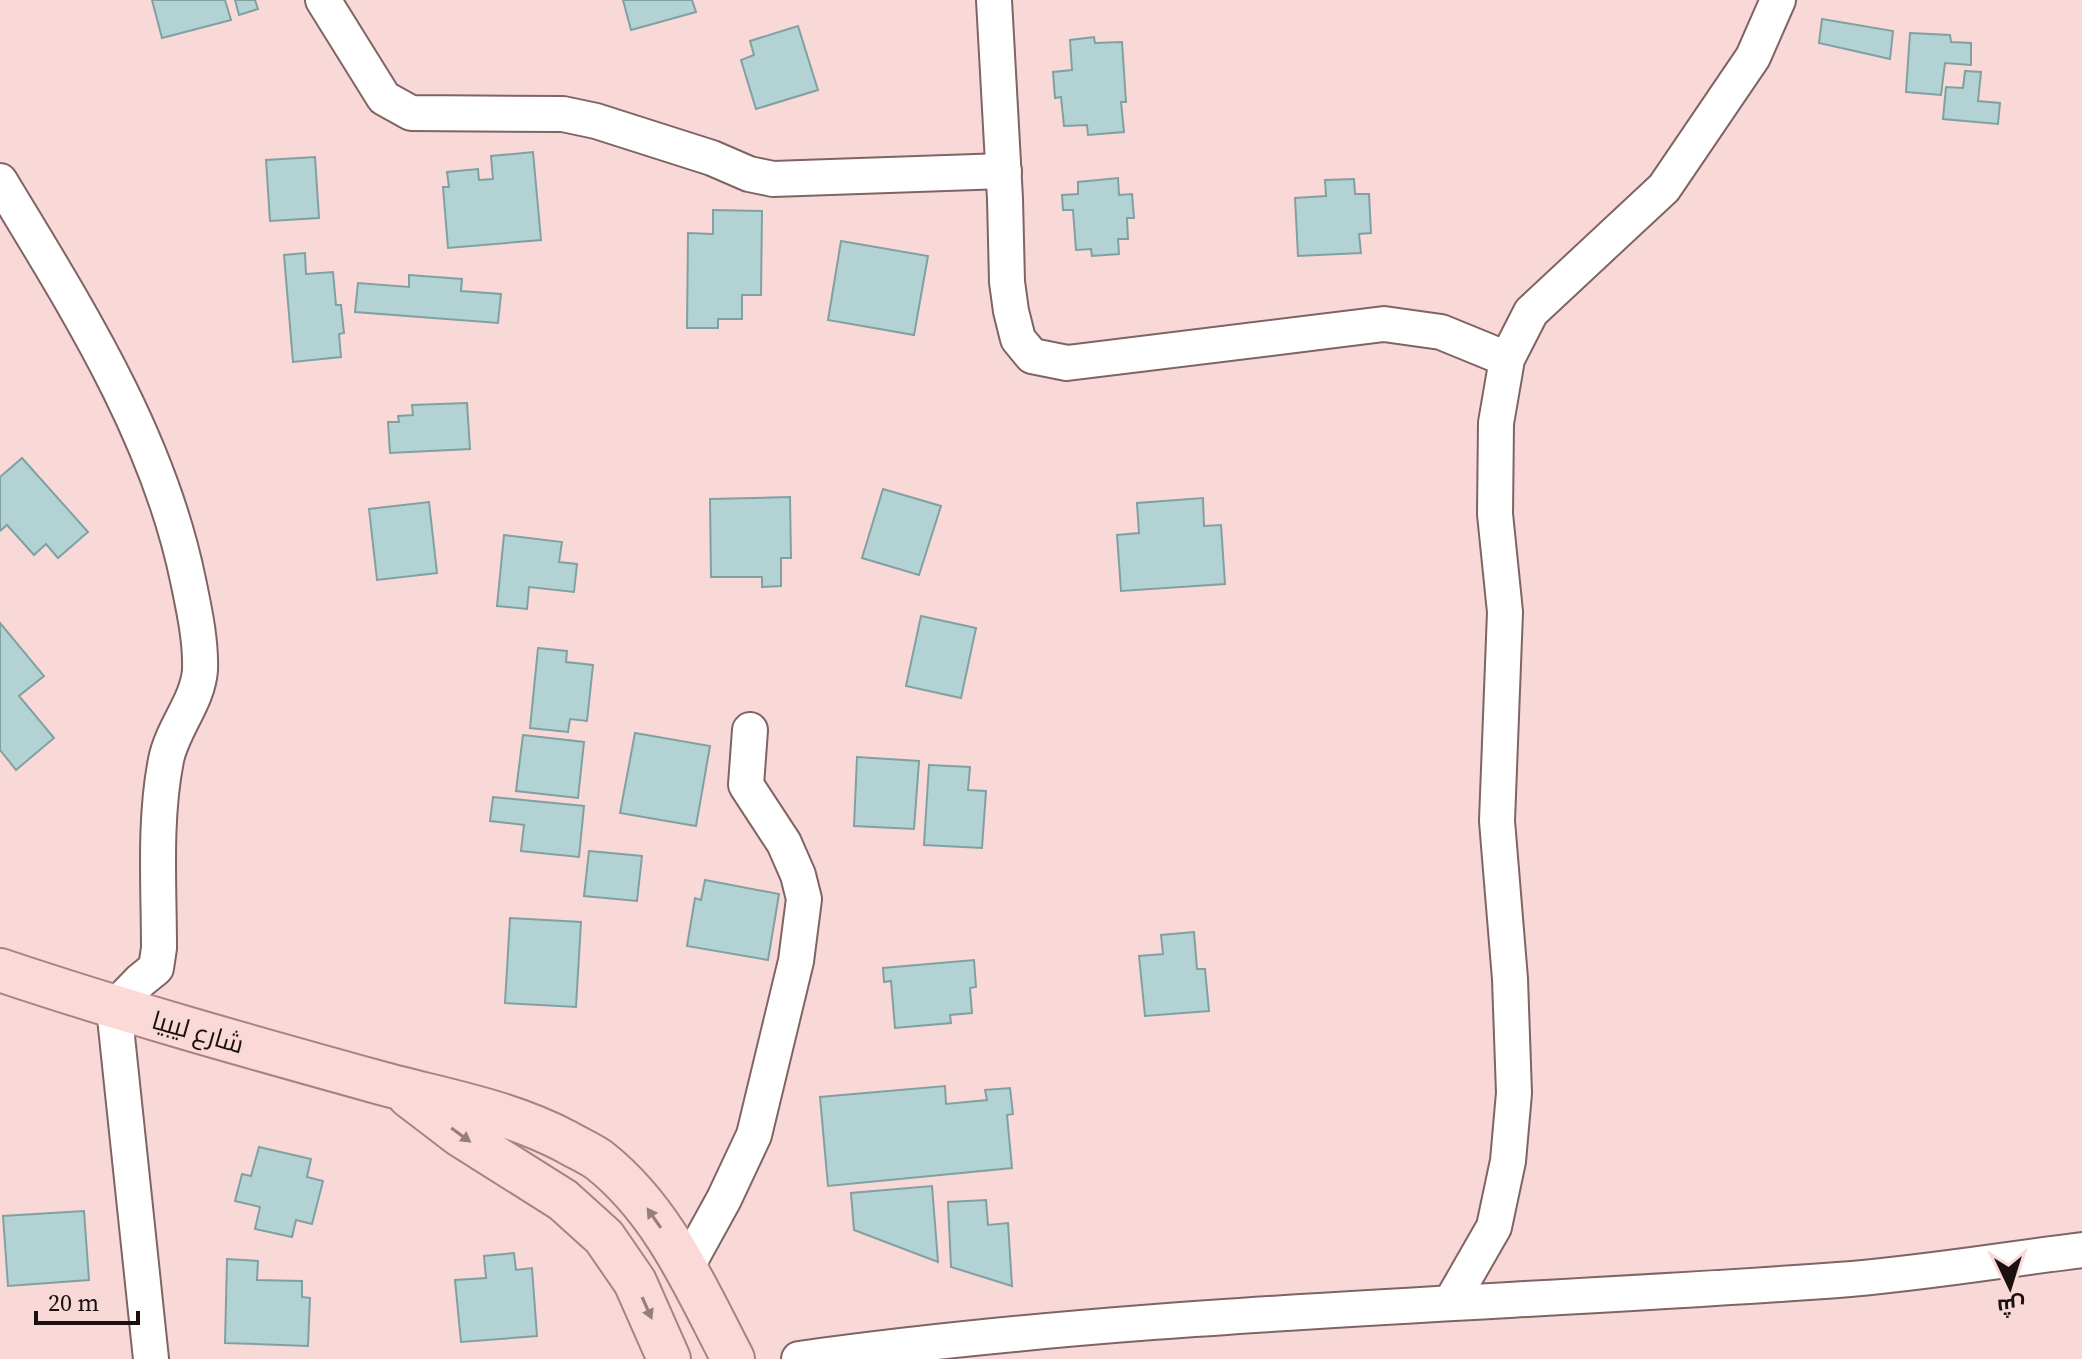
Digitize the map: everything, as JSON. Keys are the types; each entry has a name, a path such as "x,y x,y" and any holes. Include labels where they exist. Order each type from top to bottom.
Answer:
{"main road":[{"name":"شارع ليبيا","path":"0,970 114,1008 399,1088 473,1105 538,1127 598,1160 651,1211 686,1268 733,1359"},
{"path":"399,1088 460,1135 563,1200 604,1237 635,1282 669,1359"}],"street":[{"path":"323,0 384,98 411,113 563,114 596,121 712,158 749,174 773,179 1004,171"},
{"path":"994,0 1007,282 1018,339 1032,356 1067,363 1384,324 1441,332 1507,359"},
{"path":"1451,1302 1494,1227 1508,1161 1514,1093 1508,949 1497,821 1505,612 1495,514 1496,423 1507,359 1531,312 1664,188 1753,57 1778,0"},
{"path":"0,181 104,358 157,468 178,532 200,652 200,675 166,759 159,818 156,968 114,1008 151,1359"},
{"path":"686,1268 724,1199 754,1135 796,961 804,899 798,875 784,843 746,785 750,730"},
{"path":"799,1359 1451,1302 1841,1280 2082,1250"}],"building":[{"path":"152,0 225,0 231,20 162,38"},
{"path":"235,0 255,0 258,9 239,15"},
{"path":"623,0 692,0 696,12 631,30"},
{"path":"1822,19 1893,31 1890,59 1819,43"},
{"path":"798,26 818,90 756,109 741,60 754,55 750,41"},
{"path":"1910,33 1950,35 1951,42 1971,43 1971,65 1945,63 1941,95 1906,92"},
{"path":"1094,37 1095,43 1122,42 1126,102 1121,102 1124,132 1088,135 1087,125 1064,126 1061,97 1055,98 1053,72 1072,70 1070,40"},
{"path":"1965,71 1981,72 1978,101 2000,103 1998,124 1943,119 1946,87 1963,88"},
{"path":"533,152 541,240 448,248 443,187 449,187 447,172 478,169 479,180 493,179 491,156"},
{"path":"315,157 319,218 270,221 266,160"},
{"path":"1118,178 1119,195 1132,194 1134,218 1127,218 1128,239 1118,239 1119,254 1092,256 1091,249 1076,250 1073,210 1063,210 1062,195 1078,194 1078,182"},
{"path":"1354,179 1355,194 1369,194 1371,233 1359,234 1361,253 1298,256 1295,198 1326,196 1325,180"},
{"path":"713,210 762,211 761,295 742,295 742,319 718,319 718,328 687,328 688,233 713,234"},
{"path":"841,241 928,256 914,335 828,320"},
{"path":"305,253 306,274 333,272 336,305 341,305 344,333 339,334 341,357 293,362 284,255"},
{"path":"409,275 462,279 461,291 501,294 498,323 355,312 358,283 409,287"},
{"path":"467,403 470,449 390,453 388,422 399,422 398,416 413,415 412,405"},
{"path":"22,458 88,532 58,558 46,544 34,555 7,525 0,531 0,477"},
{"path":"883,489 941,506 919,575 862,558"},
{"path":"790,497 791,558 781,558 781,586 762,587 762,577 711,577 710,499"},
{"path":"1203,498 1204,526 1221,525 1225,584 1121,591 1117,535 1139,533 1137,503"},
{"path":"429,502 437,573 377,580 369,509"},
{"path":"504,535 562,542 559,562 577,564 574,592 529,587 527,609 497,606"},
{"path":"921,616 976,628 961,698 906,686"},
{"path":"0,623 44,676 19,696 54,738 16,770 0,750"},
{"path":"538,648 567,651 566,662 593,665 587,721 570,719 568,732 530,728"},
{"path":"635,733 710,746 696,826 620,813"},
{"path":"523,735 584,742 578,798 516,791"},
{"path":"857,757 919,761 914,829 854,826"},
{"path":"929,765 970,767 968,790 986,791 982,848 924,845"},
{"path":"493,797 584,806 579,857 521,851 524,825 490,821"},
{"path":"589,851 642,856 637,901 584,896"},
{"path":"705,880 779,894 768,960 687,946 695,898 701,900"},
{"path":"510,918 581,922 576,1007 505,1003"},
{"path":"1194,932 1197,969 1205,969 1209,1011 1145,1016 1139,956 1163,954 1161,935"},
{"path":"974,960 976,987 970,988 972,1013 950,1015 951,1023 895,1028 891,981 884,982 883,968"},
{"path":"945,1086 946,1104 987,1100 985,1090 1010,1088 1013,1114 1007,1115 1012,1168 828,1186 820,1097"},
{"path":"259,1147 311,1159 307,1177 323,1181 312,1224 296,1220 292,1237 255,1229 260,1207 235,1201 242,1174 251,1176"},
{"path":"932,1186 938,1262 854,1230 851,1193"},
{"path":"986,1200 988,1225 1008,1223 1012,1286 951,1267 948,1202"},
{"path":"84,1211 89,1280 8,1286 3,1216"},
{"path":"514,1253 516,1270 532,1268 537,1336 461,1342 455,1280 486,1278 484,1256"},
{"path":"227,1259 258,1261 257,1280 302,1281 302,1297 310,1298 308,1346 225,1343"}]}
